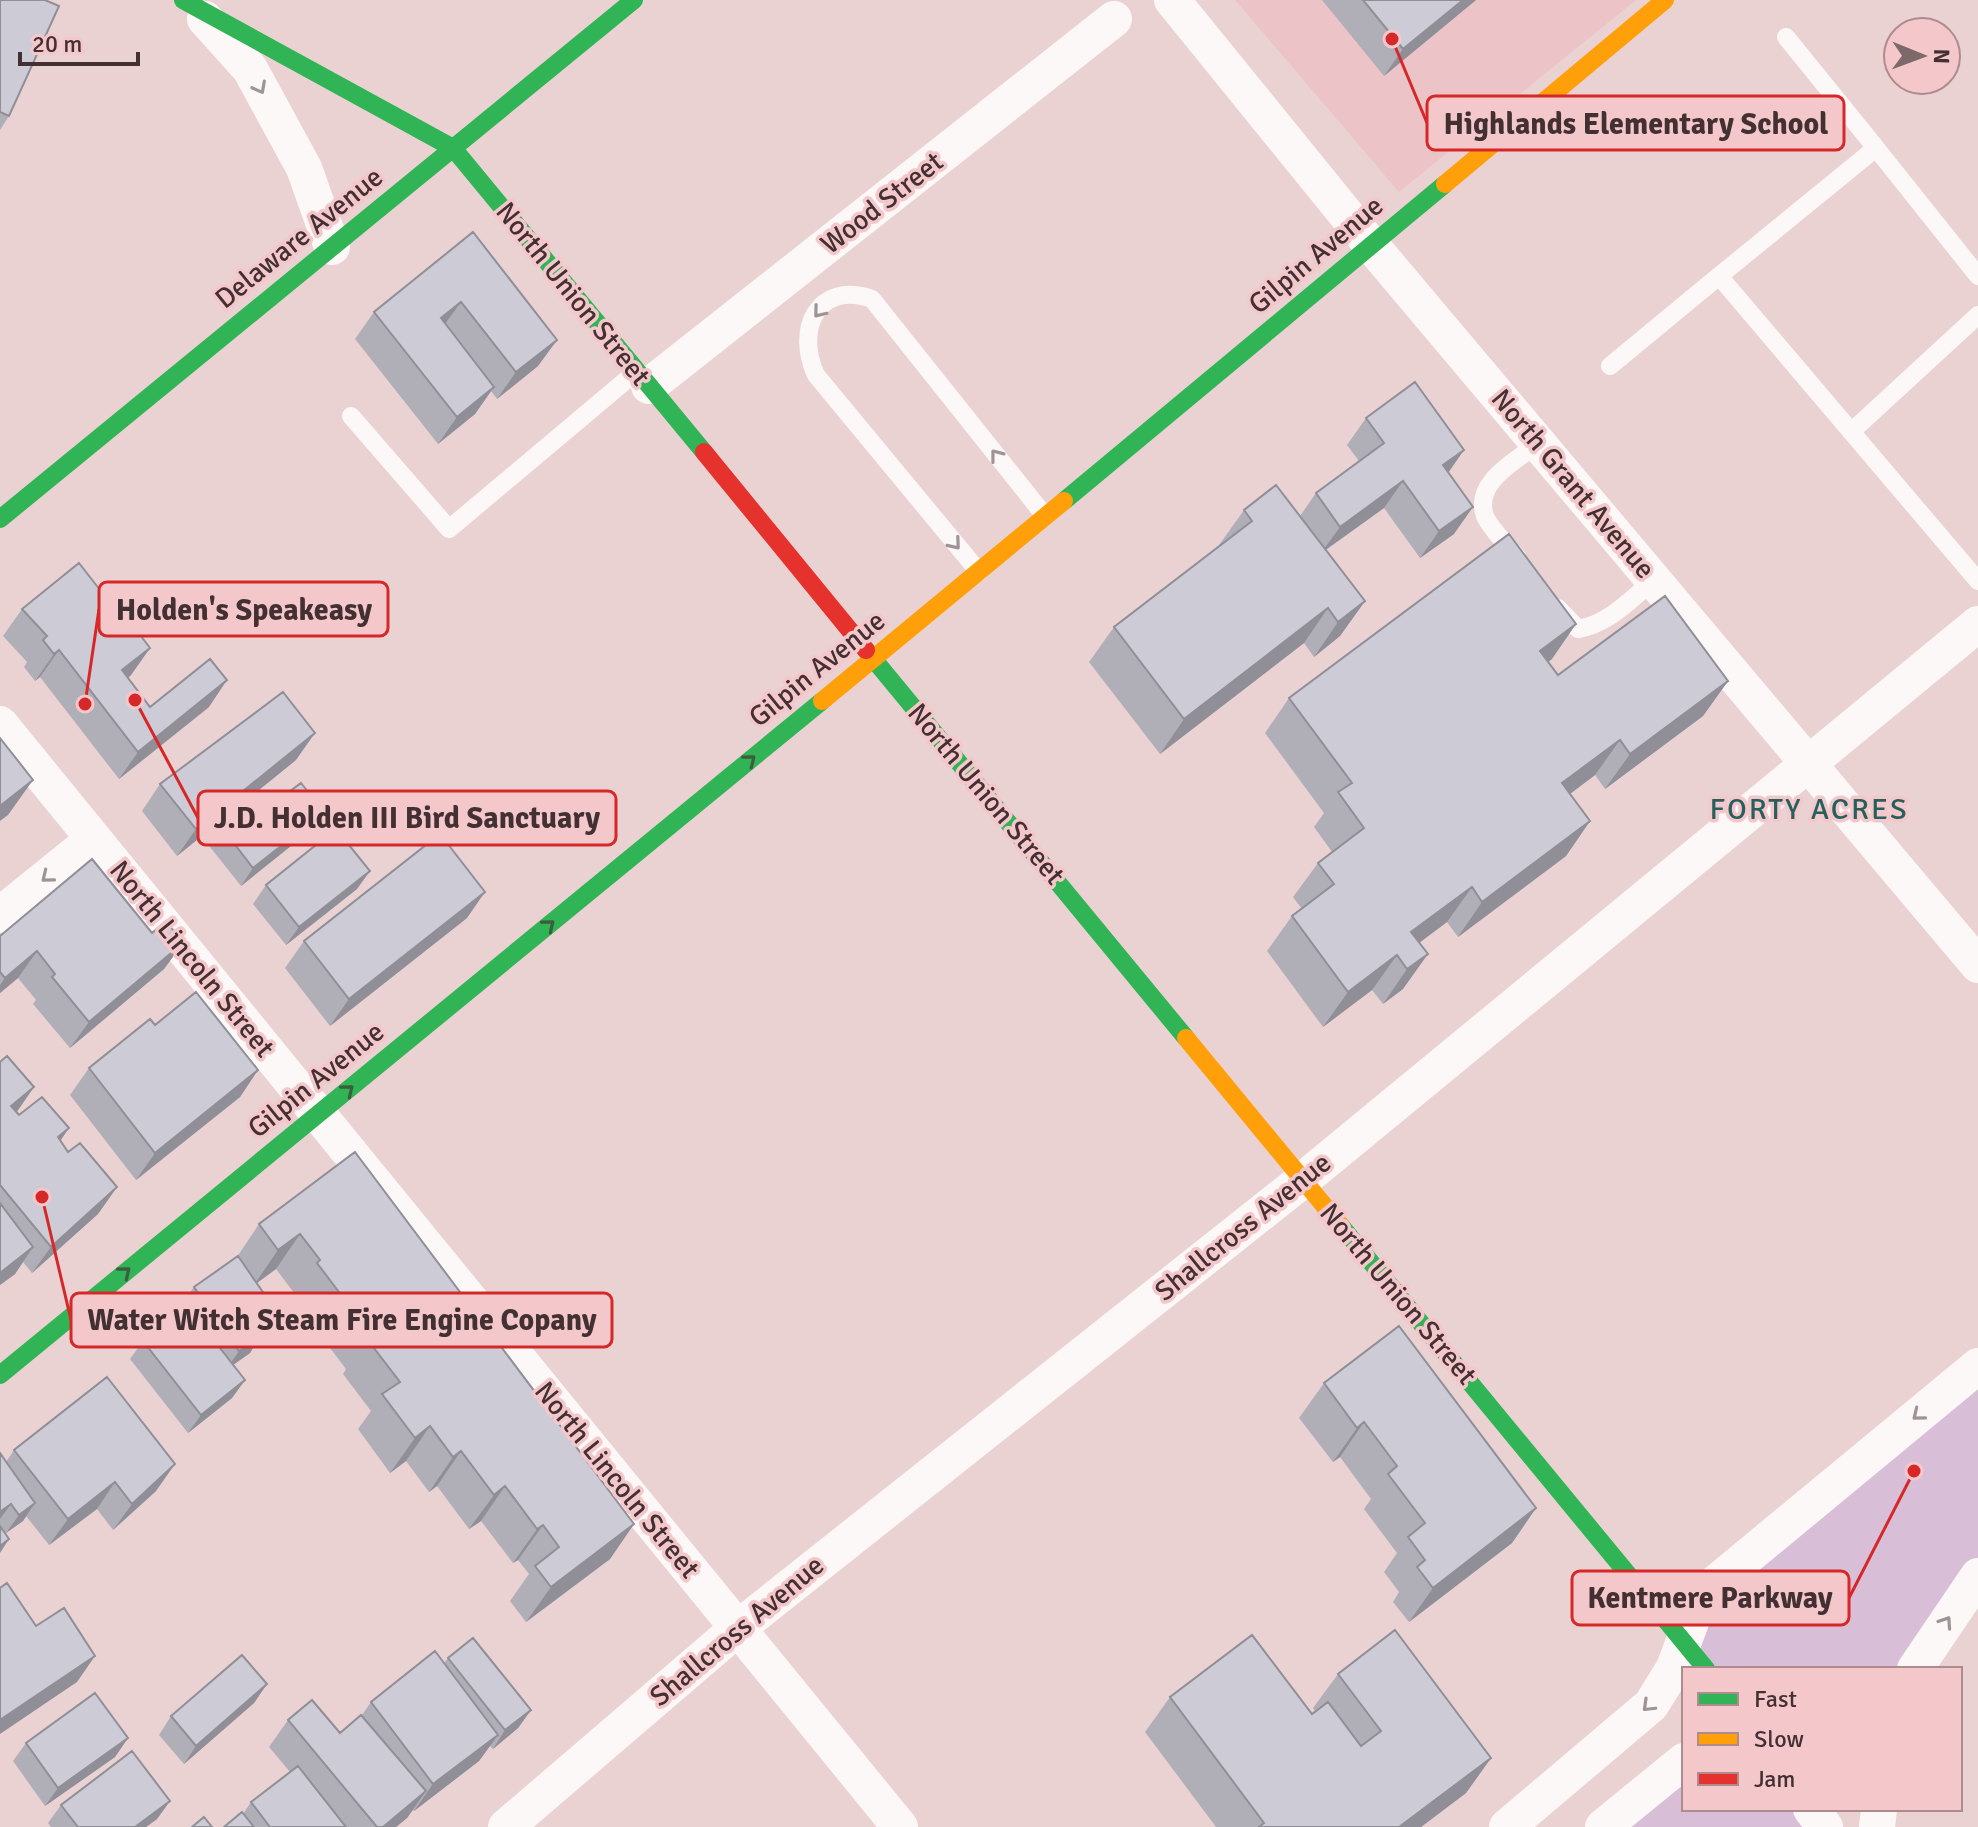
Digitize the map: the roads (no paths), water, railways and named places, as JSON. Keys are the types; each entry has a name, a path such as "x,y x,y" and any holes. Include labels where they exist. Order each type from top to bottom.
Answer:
{"street":[{"name":"Delaware Avenue","path":"0,519 634,0"},
{"name":"North Grant Avenue","path":"1172,0 1371,245 1978,965"},
{"name":"Gilpin Avenue","path":"0,1375 874,659 1665,0"},
{"name":"North Union Street","path":"188,3 453,148 1705,1667"},
{"name":"North Union Street","path":"188,3 250,69 304,168 332,247"},
{"name":"Wood Street","path":"643,379 1114,19"},
{"name":"Shallcross Avenue","path":"506,1827 738,1628 1304,1179 1978,624"},
{"name":"North Lincoln Street","path":"0,724 900,1827"},
{"path":"0,915 94,839"},
{"path":"1507,1827 1651,1705 1674,1668 1701,1595 1978,1366"},
{"path":"1916,1667 1978,1576"},
{"path":"1603,1827 1682,1763"},
{"path":"1813,1811 1825,1827"}],"lane":[{"path":"1786,37 1978,276"},
{"path":"1610,366 1876,148"},
{"path":"1719,276 1978,581"},
{"path":"979,572 816,375 808,359 806,337 817,309 841,295 856,293 872,299 1045,516"},
{"path":"1851,432 1978,315"},
{"path":"351,416 449,529 643,379"},
{"path":"1531,575 1485,516 1484,502 1493,479 1539,443"},
{"path":"1550,598 1578,629 1592,627 1602,623 1654,580"}],"place":[{"name":"Highlands Elementary School","path":"1392,39"},
{"name":"J.D. Holden III Bird Sanctuary","path":"135,700"},
{"name":"Holden's Speakeasy","path":"85,704"},
{"name":"Water Witch Steam Fire Engine Copany","path":"42,1197"},
{"name":"Kentmere Parkway","path":"1914,1471"}],"district":[{"name":"FORTY ACRES","path":"1809,809"}]}
